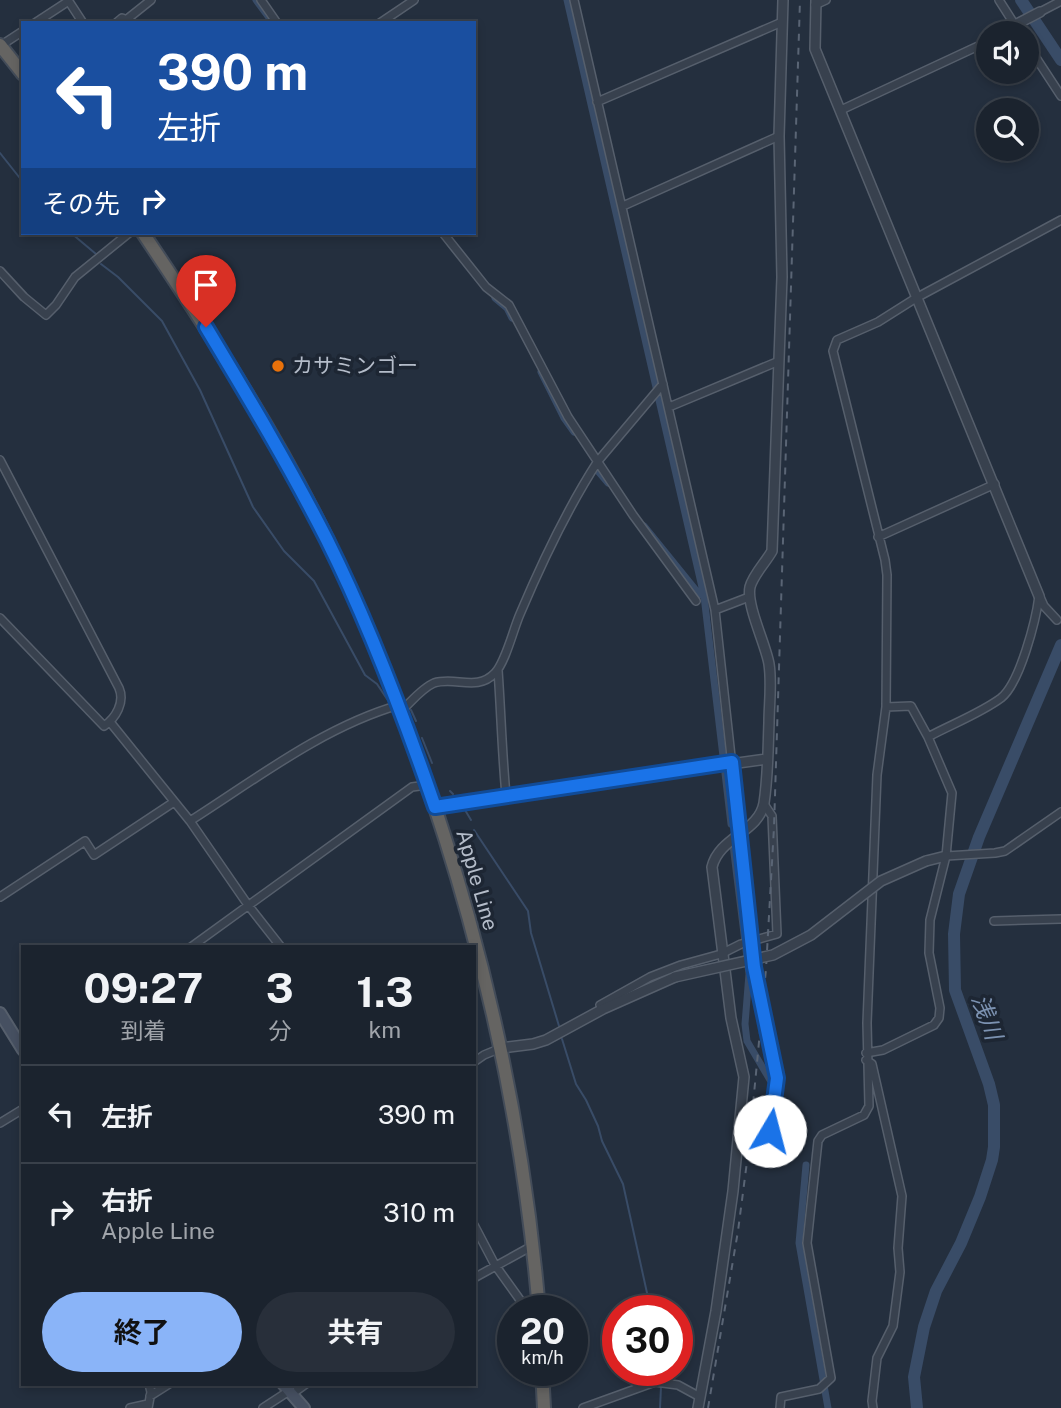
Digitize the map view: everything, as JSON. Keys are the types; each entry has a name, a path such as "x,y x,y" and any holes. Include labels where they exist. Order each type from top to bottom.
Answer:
{"highway":[{"path":"0,46 21,72"},
{"name":"Apple Line","path":"144,235 206,327 280,450 329,543 400,708 428,785 475,945"},
{"name":"Apple Line","path":"476,947 501,1048 514,1118 537,1295"},
{"path":"543,1386 544,1408"}],"main road":[{"path":"0,1013 21,1046"},
{"path":"288,1390 304,1408"}],"street":[{"path":"118,21 122,18 126,20 151,0"},
{"path":"261,0 276,21"},
{"path":"383,21 414,0"},
{"path":"574,0 715,610 726,763 739,834 747,943 777,1078 770,1131"},
{"path":"698,1408 716,1311 733,1191 744,1077 734,1040 712,867 716,853 761,814 767,759 770,675 749,597 750,586 772,551 782,276 779,136 783,0"},
{"path":"826,0 816,2 814,49 1039,596 1057,620"},
{"path":"999,0 1013,21"},
{"path":"38,21 68,1 82,21"},
{"path":"1028,21 1061,1"},
{"path":"597,102 782,22"},
{"path":"0,46 21,32"},
{"path":"841,110 976,47"},
{"path":"1039,62 1061,96"},
{"path":"623,206 779,136"},
{"path":"780,1408 781,1397 819,1389 831,1378 807,1243 818,1141 822,1135 864,1115 869,1106 866,1057 877,775 887,706 887,575 886,560 832,351 837,340 878,322 916,298 1061,220"},
{"path":"0,271 24,297 46,314 56,305 75,278 127,235"},
{"path":"445,235 486,287 509,305 568,418 633,515 696,601"},
{"path":"669,407 779,361"},
{"path":"190,821 314,742 384,709 400,708 436,683 476,684 491,677 498,670 519,615 562,525 598,461 662,386"},
{"path":"0,460 123,696 110,722 104,726 0,618"},
{"path":"878,537 995,484"},
{"path":"928,737 1000,699 1010,689 1035,621 1039,596"},
{"path":"715,610 749,597"},
{"path":"498,670 506,795"},
{"path":"866,1057 934,1025 939,1018 940,1009 929,953 930,920 946,856 952,793 928,737 911,706 887,706"},
{"path":"110,722 190,821 279,945"},
{"path":"435,807 767,759"},
{"path":"194,945 412,787 428,785"},
{"path":"0,897 85,841 94,855 174,802"},
{"path":"603,1009 600,1004 650,977 777,934 772,816 764,804"},
{"path":"476,1061 501,1048 546,1040 603,1009 675,977 773,955 811,934 881,881 926,861 946,856 991,854 1005,850 1061,812"},
{"path":"994,921 1061,919"},
{"path":"866,1057 873,1064 902,1196 898,1248 900,1272 893,1326 877,1358 873,1408"},
{"path":"0,1123 21,1110"},
{"path":"476,1229 495,1265 517,1295"},
{"path":"476,1277 532,1246"},
{"path":"583,1408 655,1382 678,1385 700,1397"},
{"path":"131,1408 149,1403 167,1386"},
{"path":"262,1408 288,1390"}],"waterway":[{"path":"256,0 272,21"},
{"path":"567,0 704,596 731,824"},
{"name":"浅川","path":"1021,0 1061,60"},
{"path":"0,153 21,179"},
{"path":"73,235 96,254"},
{"path":"101,264 118,277 162,321 200,390 253,507 284,551 314,581 365,675 377,684 387,699"},
{"path":"495,298 507,308 512,318"},
{"path":"541,372 574,432"},
{"path":"597,470 608,483"},
{"path":"644,526 699,594 704,596"},
{"name":"浅川","path":"917,1408 914,1377 924,1327 936,1291 961,1243 980,1197 994,1147 994,1105 989,1084 955,990 954,934 959,894 979,837 1061,645"},
{"path":"411,710 416,721"},
{"path":"422,738 432,763"},
{"path":"450,791 453,794"},
{"path":"462,805 471,820"},
{"path":"474,830 528,911 531,933 559,1026"},
{"path":"733,845 749,974 745,1024 747,1041 770,1080"},
{"path":"562,1039 576,1084 586,1100 623,1184 647,1295"},
{"path":"806,1165 799,1243 828,1408"},
{"path":"660,1408 661,1387"}],"railway":[{"path":"708,1408 738,1231 766,969 774,827 800,0"}],"place":[{"name":"カサミンゴー","path":"278,366"}],"route":[{"path":"206,327 280,450 329,543 399,705 435,807 732,762 754,967 777,1078 770,1131"}]}
